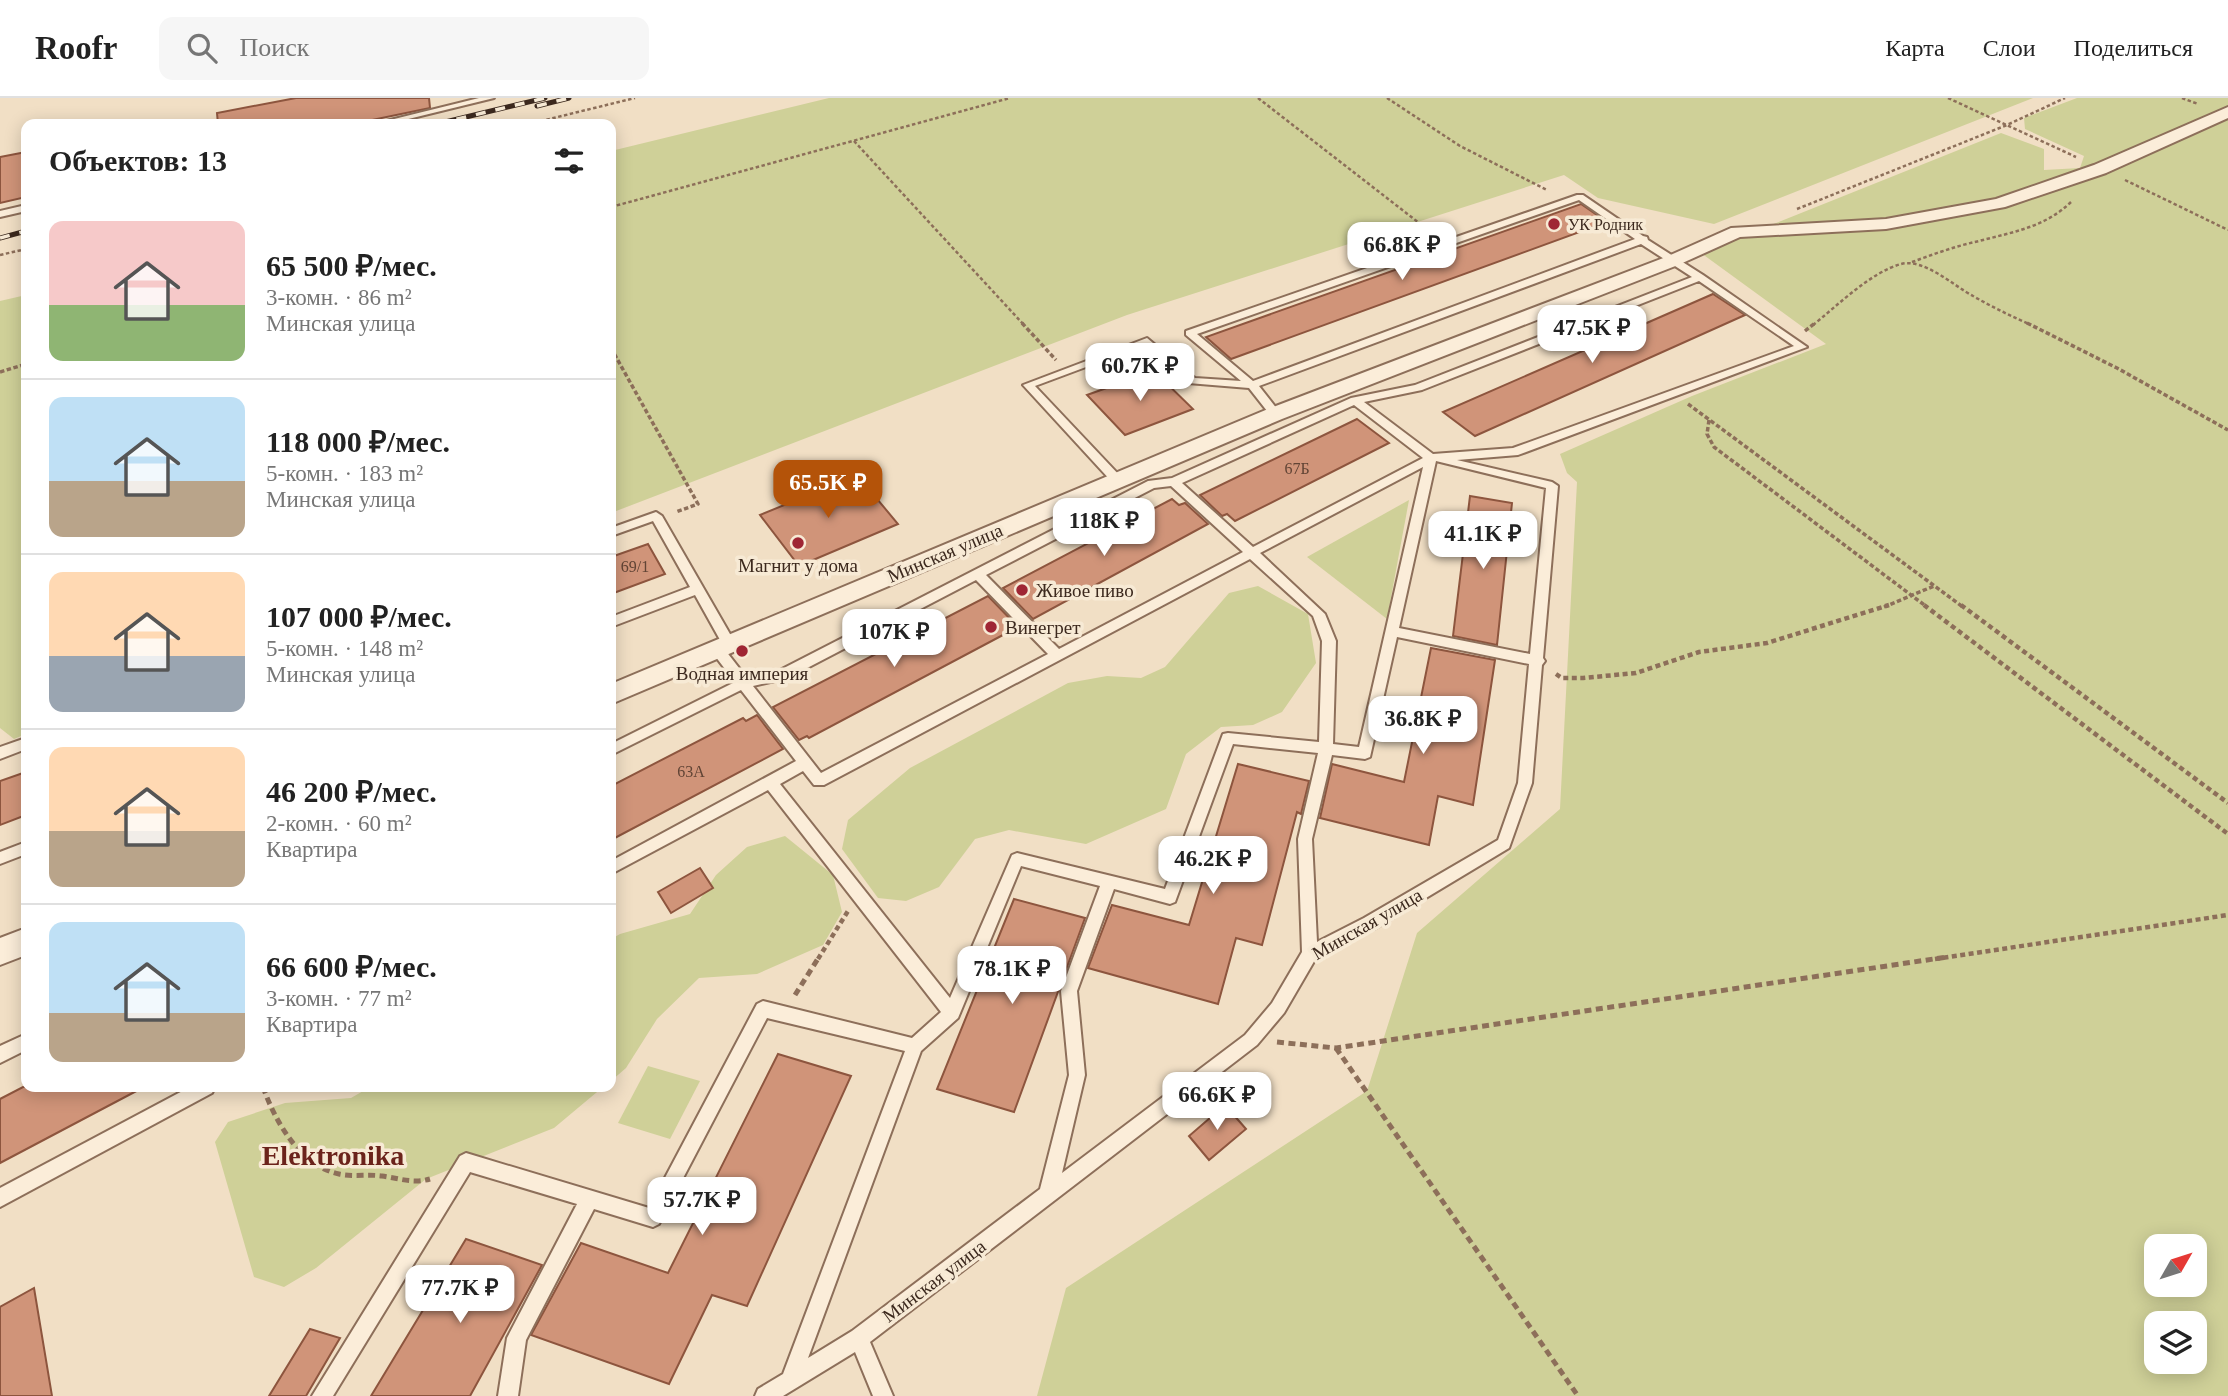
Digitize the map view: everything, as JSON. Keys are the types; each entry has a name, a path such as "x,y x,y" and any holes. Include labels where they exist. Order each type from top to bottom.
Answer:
{"street":[{"name":"Минская улица","path":"616,692 1275,414 1672,261 1737,232 1886,224 1999,203 2100,169 2228,112"},
{"path":"0,953 21,943"}],"lane":[{"path":"400,119 490,98"},
{"path":"616,530 656,516 697,589 723,647 744,683 819,781 1253,554 1430,458 1514,452 1802,347 1580,197 1191,333 1252,385 1275,414"},
{"path":"0,215 21,209"},
{"path":"1117,480 1028,384 1147,341 1192,381 1252,385 1644,239"},
{"path":"616,747 744,683 783,674 1152,484 1174,482 1355,400 1418,388 1700,277"},
{"path":"1355,400 1430,458"},
{"path":"790,1381 915,1046 952,1013 1017,859 1170,897 1228,738 1365,753 1430,458"},
{"name":"Минская улица","path":"765,1396 859,1338 1251,1040 1278,1008 1310,953 1370,923 1504,844 1525,783 1552,486 1430,458"},
{"path":"1174,482 1319,614 1329,641 1326,749 1305,839 1310,953"},
{"path":"978,574 1058,656"},
{"path":"616,620 697,589"},
{"path":"1392,631 1538,661"},
{"path":"0,753 21,745"},
{"path":"616,865 806,763"},
{"path":"770,782 952,1013"},
{"path":"0,858 21,850"},
{"path":"1048,1193 1077,1075 1069,992 1110,881"},
{"path":"322,1396 466,1162 653,1218 763,1009 915,1046"},
{"path":"0,1055 21,1044"},
{"path":"0,1198 196,1092"},
{"path":"508,1396 517,1338 589,1200"},
{"path":"859,1338 883,1396"}],"path":[{"path":"549,119 635,98"},
{"path":"616,206 1010,98"},
{"path":"1258,98 1446,244"},
{"path":"1387,98 1460,146 1569,201"},
{"path":"1948,98 2228,230"},
{"path":"1789,212 2007,125 2065,98"},
{"path":"854,141 1067,371"},
{"path":"1793,340 1879,274 1941,251 2033,228 2065,209 2100,169"},
{"path":"0,255 21,250"},
{"path":"1911,263 1944,276 1970,295 2117,368 2228,430"},
{"path":"616,357 698,504 657,519"},
{"path":"0,372 21,366"},
{"path":"2228,803 1709,420 1707,434 1714,447 2228,834"},
{"path":"1538,661 1562,678 1636,673 1699,652 1767,643 1880,609 1935,586"},
{"path":"783,1014 859,895"},
{"path":"1251,1040 1336,1048 2228,915"},
{"path":"1336,1048 1578,1396"},
{"path":"265,1092 268,1102 300,1150 334,1173 380,1175 422,1182 466,1162"}],"green space":[{"path":"829,98 2033,98 1714,224 1598,198 1564,175 1127,315 616,511 616,150"},
{"path":"2077,98 2228,98 2228,1396 1037,1396 1066,1288 1367,1091 1417,933 1560,809 1577,482 1567,473 1560,454 1692,396 1826,344 1701,253 2001,133 2044,149 2044,170 2080,168 2084,156 2025,129 2024,118"},
{"path":"21,296 21,736 14,739 0,728 0,301"},
{"path":"1409,500 1387,619 1307,557"},
{"path":"1258,586 1308,614 1316,663 1282,712 1253,725 1221,727 1186,754 1166,809 1086,844 1009,830 975,839 939,887 906,901 878,898 842,849 848,820 910,768 1068,683 1107,676 1141,678 1165,667 1229,593"},
{"path":"785,836 833,875 842,912 823,945 757,974 699,978 657,1019 626,1068 616,1077 616,936 690,914 716,875 747,847"},
{"path":"648,1066 700,1081 670,1139 618,1123"},
{"path":"361,1092 597,1092 554,1128 426,1179 316,1268 284,1287 254,1277 215,1142 228,1122 285,1103 351,1098"}],"building":[{"path":"296,98 429,98 430,108 377,119 218,119 217,113"},
{"path":"21,153 21,198 0,203 0,157"},
{"path":"1581,204 1607,222 1231,359 1206,337"},
{"path":"1713,294 1745,315 1475,436 1443,412"},
{"path":"1154,371 1193,409 1125,435 1087,395"},
{"path":"1357,419 1389,443 1235,521 1227,514 1222,516 1200,495"},
{"path":"857,475 898,524 799,566 760,515"},
{"path":"1470,496 1512,503 1497,645 1453,636"},
{"path":"1172,499 1179,505 1185,503 1208,524 1033,619 1003,588"},
{"path":"648,544 665,574 616,592 616,555"},
{"path":"988,596 1018,627 809,738 807,736 799,740 773,707"},
{"path":"1431,648 1495,660 1473,805 1438,796 1429,845 1320,818 1332,764 1404,782"},
{"path":"757,715 783,749 616,837 616,783 743,718 746,721"},
{"path":"1238,764 1309,781 1301,814 1297,812 1262,945 1236,938 1218,1004 1088,968 1112,905 1189,925"},
{"path":"21,774 21,817 0,825 0,781"},
{"path":"700,868 713,888 671,913 658,892"},
{"path":"1014,899 1085,918 1014,1112 937,1089"},
{"path":"778,1054 851,1076 747,1306 712,1295 669,1384 531,1335 581,1243 668,1273"},
{"path":"21,1088 21,1092 135,1092 0,1163 0,1099"},
{"path":"1225,1105 1246,1129 1209,1160 1189,1136"},
{"path":"466,1239 542,1265 470,1396 371,1396"},
{"path":"34,1288 52,1396 0,1396 0,1307"},
{"path":"310,1329 340,1338 306,1396 269,1396"}],"railway":[{"path":"458,119 545,98"},
{"path":"537,106 569,98"},
{"path":"0,238 21,232"}],"place":[{"name":"УК Родник","path":"1554,224"},
{"name":"Магнит у дома","path":"798,543"},
{"name":"Живое пиво","path":"1022,590"},
{"name":"Винегрет","path":"991,627"},
{"name":"Водная империя","path":"742,651"}],"district":[{"name":"Elektronika","path":"333,1155"}]}
